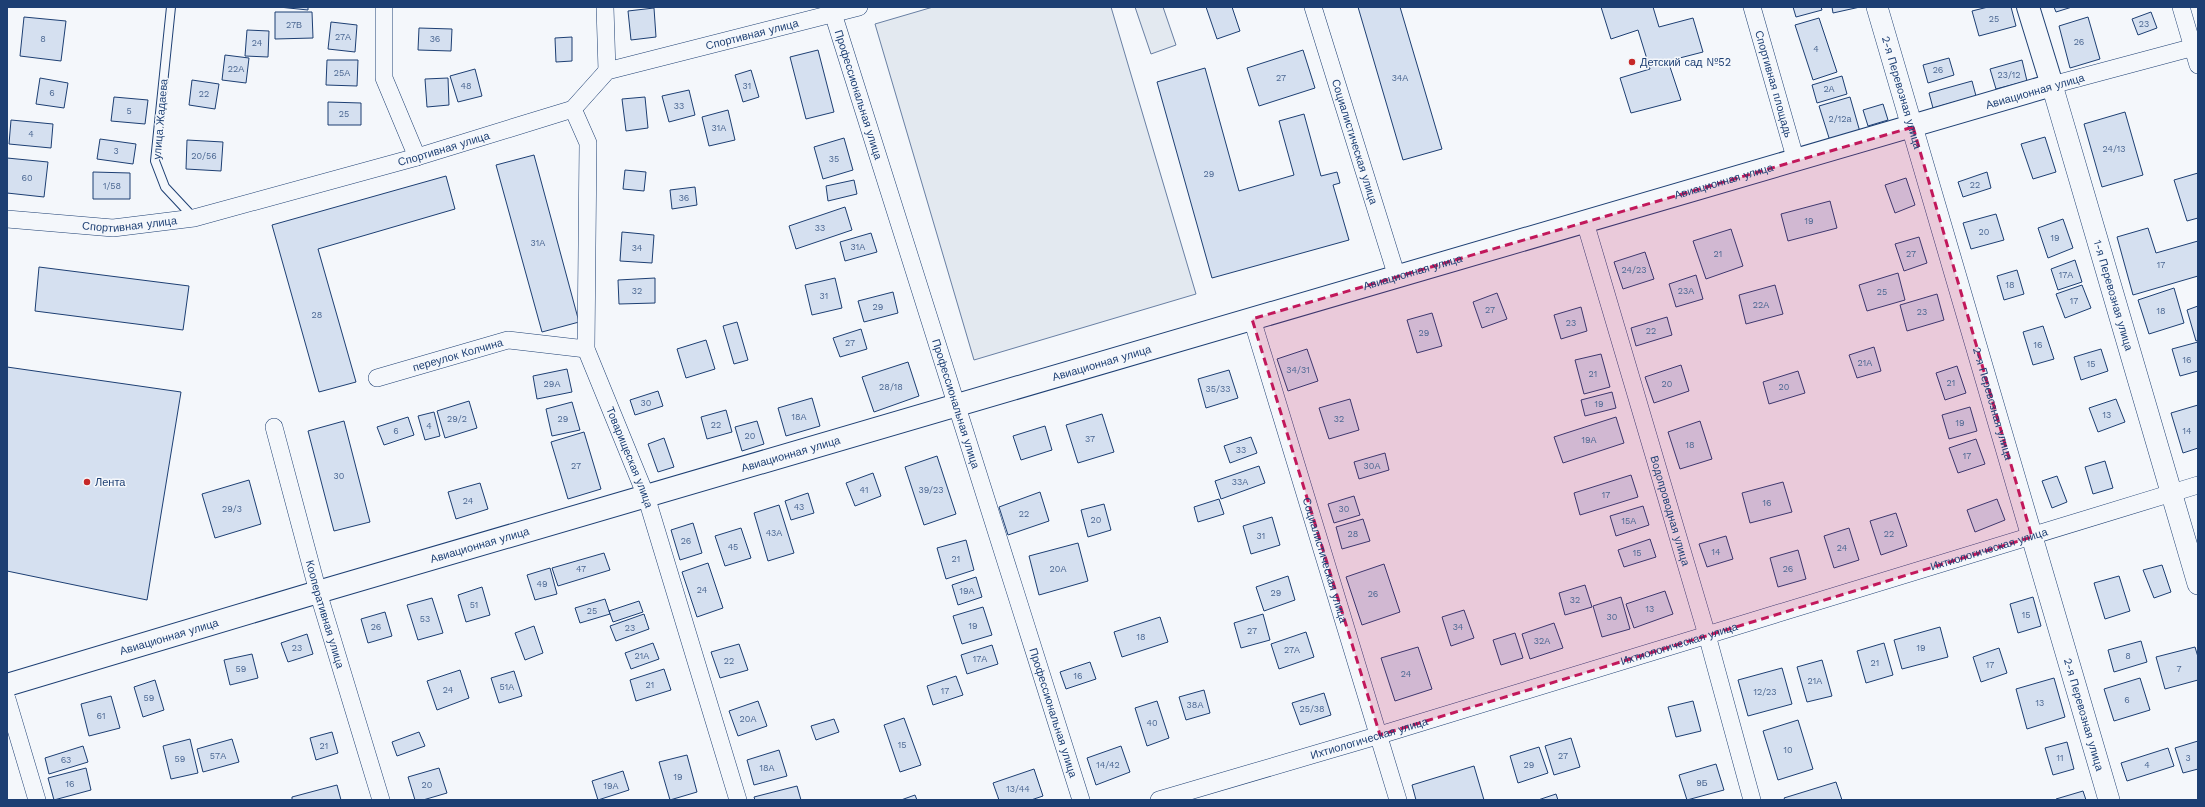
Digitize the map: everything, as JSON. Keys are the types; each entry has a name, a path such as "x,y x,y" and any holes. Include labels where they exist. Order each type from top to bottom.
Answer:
{"main road":[{"name":"1-я Перевозная улица","path":"2028,7 2052,86"},
{"name":"Авиационная улица","path":"7,685 318,592 2052,86"}],"street":[{"path":"384,7 384,78 417,157"},
{"path":"573,109 607,71 605,7"},
{"name":"Спортивная улица","path":"607,71 831,10 860,7"},
{"name":"Социалистическая улица","path":"1313,7 1397,277"},
{"name":"Спортивная площадь","path":"1752,7 1796,161"},
{"name":"2-я Перевозная улица","path":"1877,7 2109,800"},
{"path":"2181,7 2195,47 2198,65"},
{"name":"Профессиональная улица","path":"831,10 1080,800"},
{"name":"Авиационная улица","path":"2052,86 2195,47"},
{"name":"1-я Перевозная улица","path":"2052,86 2198,584"},
{"name":"Спортивная улица","path":"7,219 113,228 194,218 417,157 573,109"},
{"name":"Товарищеская улица","path":"573,109 588,143 586,349 646,496 738,800"},
{"name":"Водопроводная улица","path":"1585,222 1707,635 1752,800"},
{"name":"Социалистическая улица","path":"1252,319 1380,735 1398,800"},
{"name":"переулок Колчина","path":"377,378 508,340 586,349"},
{"name":"Кооперативная улица","path":"274,427 318,592 381,800"},
{"name":"Ихтиологическая улица","path":"1159,800 1380,735 2032,537 2198,485"},
{"path":"7,699 37,800"}],"lane":[{"name":"улица Жадаева","path":"171,7 155,161 165,188 194,218"}],"highlighted area":[{"path":"1913,127 2032,537 1380,735 1252,319"}],"shaded area":[{"path":"933,7 1111,7 1196,294 974,360 875,24"},
{"path":"1135,7 1163,7 1176,45 1151,54"}],"building":[{"path":"279,7 308,7 308,10"},
{"path":"1206,7 1232,7 1240,31 1217,39"},
{"path":"1358,7 1400,7 1442,149 1403,160"},
{"path":"1601,7 1653,7 1659,27 1693,18 1703,52 1668,61 1681,100 1631,113 1620,78 1650,69 1638,30 1611,39"},
{"path":"1793,7 1821,7 1822,10 1796,17"},
{"path":"1832,7 1860,7 1833,13"},
{"path":"1988,7 2011,7 2016,26 1979,36 1972,11"},
{"path":"2054,7 2072,7 2056,12"},
{"path":"654,8 656,37 631,40 628,11"},
{"path":"275,12 312,12 313,38 275,39"},
{"path":"2151,12 2157,28 2138,35 2132,19"},
{"path":"24,17 66,21 61,61 20,56"},
{"path":"2088,17 2100,59 2070,68 2059,26"},
{"path":"1819,18 1837,72 1813,80 1795,25"},
{"path":"331,22 357,25 355,52 328,49"},
{"path":"419,28 452,29 451,51 418,50"},
{"path":"247,30 269,31 268,57 245,56"},
{"path":"572,37 572,61 556,62 555,38"},
{"path":"818,50 834,112 806,119 790,57"},
{"path":"1303,50 1315,88 1259,106 1247,68"},
{"path":"225,55 249,58 246,83 222,80"},
{"path":"1949,58 1954,75 1928,83 1923,65"},
{"path":"327,60 358,60 357,86 326,85"},
{"path":"2022,60 2027,81 1996,89 1990,69"},
{"path":"1205,68 1239,191 1294,175 1279,121 1304,114 1321,176 1337,172 1340,183 1333,185 1349,240 1212,278 1157,82"},
{"path":"475,69 482,96 458,102 450,76"},
{"path":"751,70 759,97 743,102 735,75"},
{"path":"1842,76 1847,94 1817,103 1812,85"},
{"path":"40,78 68,83 64,108 36,104"},
{"path":"448,78 449,105 427,107 425,79"},
{"path":"192,80 219,84 215,109 189,105"},
{"path":"1972,81 1976,96 1933,108 1929,93"},
{"path":"689,90 695,115 669,122 662,96"},
{"path":"114,97 148,100 145,124 111,121"},
{"path":"645,97 648,128 626,131 622,99"},
{"path":"1850,97 1860,132 1830,141 1819,106"},
{"path":"328,102 361,103 361,125 328,125"},
{"path":"1883,104 1888,120 1868,126 1863,110"},
{"path":"728,110 735,140 709,146 702,117"},
{"path":"2125,112 2143,175 2102,187 2084,124"},
{"path":"11,120 53,124 51,148 9,144"},
{"path":"2045,137 2056,172 2033,179 2021,144"},
{"path":"844,138 853,170 823,179 814,147"},
{"path":"100,139 136,144 133,164 97,159"},
{"path":"187,140 223,142 221,171 186,169"},
{"path":"534,155 579,322 542,332 496,165"},
{"path":"7,158 48,162 44,197 7,193"},
{"path":"625,170 646,172 644,191 623,189"},
{"path":"93,172 130,173 130,199 93,199"},
{"path":"1987,172 1991,188 1963,197 1958,182"},
{"path":"2198,173 2198,218 2187,221 2174,180"},
{"path":"446,176 455,209 318,249 356,382 319,392 272,225"},
{"path":"1906,178 1915,205 1895,213 1885,185"},
{"path":"854,180 857,194 828,201 826,186"},
{"path":"695,187 697,205 672,209 670,190"},
{"path":"1830,201 1837,228 1788,241 1781,214"},
{"path":"845,207 852,230 796,249 789,226"},
{"path":"1996,214 2004,240 1971,249 1963,223"},
{"path":"2063,219 2073,248 2048,258 2038,228"},
{"path":"2148,228 2156,253 2198,241 2198,276 2133,295 2117,237"},
{"path":"1731,229 1743,266 1706,279 1693,241"},
{"path":"622,232 654,235 652,263 620,261"},
{"path":"871,233 877,252 845,261 840,242"},
{"path":"1919,237 1927,263 1904,271 1895,244"},
{"path":"1645,252 1654,279 1623,289 1614,262"},
{"path":"2075,260 2082,282 2058,290 2051,269"},
{"path":"39,267 189,286 183,330 35,311"},
{"path":"2017,270 2024,294 2004,300 1997,276"},
{"path":"1898,273 1905,300 1867,311 1859,285"},
{"path":"1696,275 1703,299 1676,307 1669,284"},
{"path":"655,278 655,303 619,304 618,280"},
{"path":"835,278 842,308 812,315 805,285"},
{"path":"1775,285 1783,314 1746,324 1739,295"},
{"path":"2082,285 2091,308 2065,318 2056,294"},
{"path":"2174,288 2184,323 2149,334 2138,300"},
{"path":"893,292 898,313 864,322 858,301"},
{"path":"1497,293 1507,319 1482,328 1473,302"},
{"path":"1937,294 1944,320 1907,331 1900,305"},
{"path":"2198,306 2198,340 2196,341 2187,310"},
{"path":"1581,307 1587,331 1561,339 1554,315"},
{"path":"1432,313 1442,346 1417,353 1407,320"},
{"path":"1667,317 1672,335 1636,346 1631,328"},
{"path":"737,322 748,360 734,364 723,326"},
{"path":"2043,326 2054,359 2033,365 2023,332"},
{"path":"861,329 867,349 840,357 833,338"},
{"path":"706,340 715,369 686,378 677,349"},
{"path":"2198,342 2198,371 2180,376 2172,349"},
{"path":"1874,347 1881,371 1857,378 1849,355"},
{"path":"1307,349 1318,381 1288,391 1277,359"},
{"path":"2101,349 2108,371 2081,380 2074,357"},
{"path":"1601,354 1610,387 1584,394 1575,360"},
{"path":"908,362 919,396 874,412 862,377"},
{"path":"1681,365 1689,391 1654,403 1645,377"},
{"path":"1957,366 1966,393 1945,400 1936,373"},
{"name":"Лента","path":"7,367 181,392 147,600 7,571"},
{"path":"567,369 572,392 537,399 533,376"},
{"path":"1229,370 1238,398 1206,408 1198,379"},
{"path":"1798,371 1805,393 1769,404 1763,382"},
{"path":"658,391 663,406 635,415 630,400"},
{"path":"1612,392 1616,408 1585,416 1581,400"},
{"path":"812,398 820,426 786,436 778,408"},
{"path":"1350,399 1359,430 1329,439 1319,408"},
{"path":"2116,399 2125,422 2098,432 2089,408"},
{"path":"469,401 477,428 445,438 437,411"},
{"path":"572,402 580,430 552,436 546,409"},
{"path":"2198,405 2198,448 2183,453 2171,413"},
{"path":"1970,407 1977,431 1949,439 1942,415"},
{"path":"726,410 732,432 707,439 701,417"},
{"path":"434,412 440,436 425,440 418,416"},
{"path":"1102,414 1114,452 1078,463 1066,425"},
{"path":"408,417 414,435 384,445 377,427"},
{"path":"1616,417 1624,443 1563,463 1554,437"},
{"path":"344,421 370,522 334,531 308,431"},
{"path":"757,421 764,444 742,451 735,427"},
{"path":"1700,421 1712,459 1680,469 1668,432"},
{"path":"1045,426 1052,450 1021,460 1013,436"},
{"path":"584,432 601,489 568,499 551,442"},
{"path":"1251,437 1257,453 1230,463 1224,446"},
{"path":"664,438 674,467 658,472 648,444"},
{"path":"1976,439 1985,464 1958,473 1949,448"},
{"path":"1385,453 1389,470 1359,479 1354,462"},
{"path":"937,456 956,514 924,525 905,467"},
{"path":"2105,461 2113,488 2093,494 2085,467"},
{"path":"1259,466 1265,483 1221,499 1215,481"},
{"path":"873,473 881,496 855,506 846,483"},
{"path":"1631,475 1638,497 1580,515 1574,493"},
{"path":"2057,476 2067,502 2052,508 2042,481"},
{"path":"249,480 261,524 215,538 202,494"},
{"path":"1783,482 1792,512 1750,523 1742,493"},
{"path":"480,483 488,509 456,519 448,492"},
{"path":"1040,492 1049,521 1008,535 999,507"},
{"path":"808,493 814,513 791,520 785,501"},
{"path":"1354,496 1360,515 1334,523 1328,504"},
{"path":"1219,499 1224,514 1198,522 1194,507"},
{"path":"1997,499 2005,520 1975,532 1967,510"},
{"path":"1104,504 1111,530 1088,537 1081,510"},
{"path":"779,505 794,553 768,561 754,513"},
{"path":"1643,506 1649,525 1616,536 1610,516"},
{"path":"1896,513 1907,546 1881,555 1870,521"},
{"path":"1272,517 1280,545 1251,554 1243,526"},
{"path":"1363,519 1370,541 1342,549 1336,527"},
{"path":"693,523 702,553 680,560 671,530"},
{"path":"741,528 751,558 725,566 715,536"},
{"path":"1849,528 1859,560 1834,568 1824,536"},
{"path":"1726,536 1733,559 1707,567 1699,544"},
{"path":"1650,539 1656,557 1624,567 1618,550"},
{"path":"966,540 974,570 946,579 937,548"},
{"path":"1078,543 1088,581 1039,595 1029,556"},
{"path":"1798,550 1806,579 1778,587 1770,558"},
{"path":"604,553 610,570 558,586 552,568"},
{"path":"708,563 723,608 697,617 682,572"},
{"path":"1384,564 1400,612 1362,625 1346,577"},
{"path":"2162,565 2171,592 2154,598 2143,570"},
{"path":"550,568 557,594 535,600 527,575"},
{"path":"1288,576 1295,600 1264,611 1256,587"},
{"path":"2119,576 2130,611 2105,619 2094,583"},
{"path":"976,577 982,597 958,605 952,585"},
{"path":"1585,585 1592,607 1565,615 1559,593"},
{"path":"482,587 490,615 466,622 458,595"},
{"path":"1665,591 1673,614 1634,628 1626,604"},
{"path":"1621,597 1630,629 1602,637 1593,606"},
{"path":"2033,597 2041,626 2018,633 2010,604"},
{"path":"432,598 443,633 418,640 407,605"},
{"path":"605,599 610,614 580,623 575,608"},
{"path":"639,601 643,612 613,622 609,611"},
{"path":"983,607 992,635 962,644 953,616"},
{"path":"1464,610 1474,638 1451,646 1442,617"},
{"path":"385,612 392,636 368,643 361,619"},
{"path":"644,614 649,629 616,641 610,626"},
{"path":"1263,614 1270,640 1241,648 1234,623"},
{"path":"1160,617 1168,642 1122,657 1114,632"},
{"path":"1554,623 1563,648 1530,659 1522,634"},
{"path":"534,626 543,653 525,660 515,633"},
{"path":"1940,627 1948,657 1902,669 1894,640"},
{"path":"1306,632 1314,657 1279,669 1271,644"},
{"path":"1515,633 1523,658 1501,665 1493,640"},
{"path":"307,634 313,654 288,662 281,643"},
{"path":"2141,641 2147,662 2114,672 2108,650"},
{"path":"653,643 659,659 631,669 625,653"},
{"path":"1884,643 1893,675 1866,683 1857,651"},
{"path":"739,644 748,670 720,678 711,652"},
{"path":"992,645 998,664 967,674 961,655"},
{"path":"1418,647 1432,689 1395,701 1381,658"},
{"path":"2195,647 2198,657 2198,680 2165,689 2156,657"},
{"path":"1999,648 2007,673 1981,682 1973,657"},
{"path":"252,654 258,678 230,685 224,660"},
{"path":"1822,660 1832,696 1807,702 1797,667"},
{"path":"1090,662 1096,679 1066,689 1060,672"},
{"path":"1782,668 1792,704 1748,716 1738,680"},
{"path":"664,669 671,690 636,701 630,680"},
{"path":"460,670 469,698 437,710 427,681"},
{"path":"514,671 522,696 499,703 491,678"},
{"path":"956,676 963,695 933,705 927,686"},
{"path":"2054,678 2065,717 2027,729 2016,689"},
{"path":"2140,678 2150,710 2114,721 2104,689"},
{"path":"155,680 164,710 143,717 134,687"},
{"path":"1204,690 1210,713 1186,720 1179,697"},
{"path":"1324,693 1331,715 1300,725 1292,703"},
{"path":"111,696 120,728 89,736 81,704"},
{"path":"758,701 767,726 738,736 729,711"},
{"path":"1157,701 1169,738 1147,746 1135,708"},
{"path":"1693,701 1701,731 1676,737 1668,707"},
{"path":"904,718 921,765 900,772 884,725"},
{"path":"834,719 839,732 816,740 811,726"},
{"path":"1798,720 1813,769 1778,780 1763,731"},
{"path":"332,732 338,753 316,760 310,738"},
{"path":"419,732 425,746 397,756 392,742"},
{"path":"1571,738 1580,767 1554,775 1545,746"},
{"path":"190,739 198,773 171,779 163,746"},
{"path":"232,739 239,762 203,772 197,749"},
{"path":"2198,741 2198,769 2183,773 2175,748"},
{"path":"2067,742 2074,769 2053,775 2045,748"},
{"path":"83,746 88,762 49,774 45,758"},
{"path":"1121,746 1130,772 1096,785 1087,758"},
{"path":"1539,747 1548,773 1518,783 1510,756"},
{"path":"2168,748 2174,766 2127,781 2121,763"},
{"path":"779,750 787,776 754,785 747,760"},
{"path":"687,755 697,792 670,800 659,762"},
{"path":"1716,764 1724,790 1687,800 1679,775"},
{"path":"1474,766 1484,800 1416,800 1412,785"},
{"path":"86,768 91,790 54,800 48,778"},
{"path":"439,768 447,793 423,800 415,800 408,777"},
{"path":"1034,769 1043,796 1031,800 999,800 993,783"},
{"path":"623,771 629,790 598,800 592,781"},
{"path":"1836,782 1842,800 1785,800 1784,798"},
{"path":"337,785 341,800 292,800 292,797"},
{"path":"797,786 801,800 755,800 754,797"},
{"path":"2083,791 2086,800 2056,799"},
{"path":"1556,794 1558,800 1538,800"},
{"path":"915,795 917,800 901,800"}],"place":[{"name":"Детский сад №52","path":"1632,62"},
{"name":"Лента","path":"87,482"}]}
